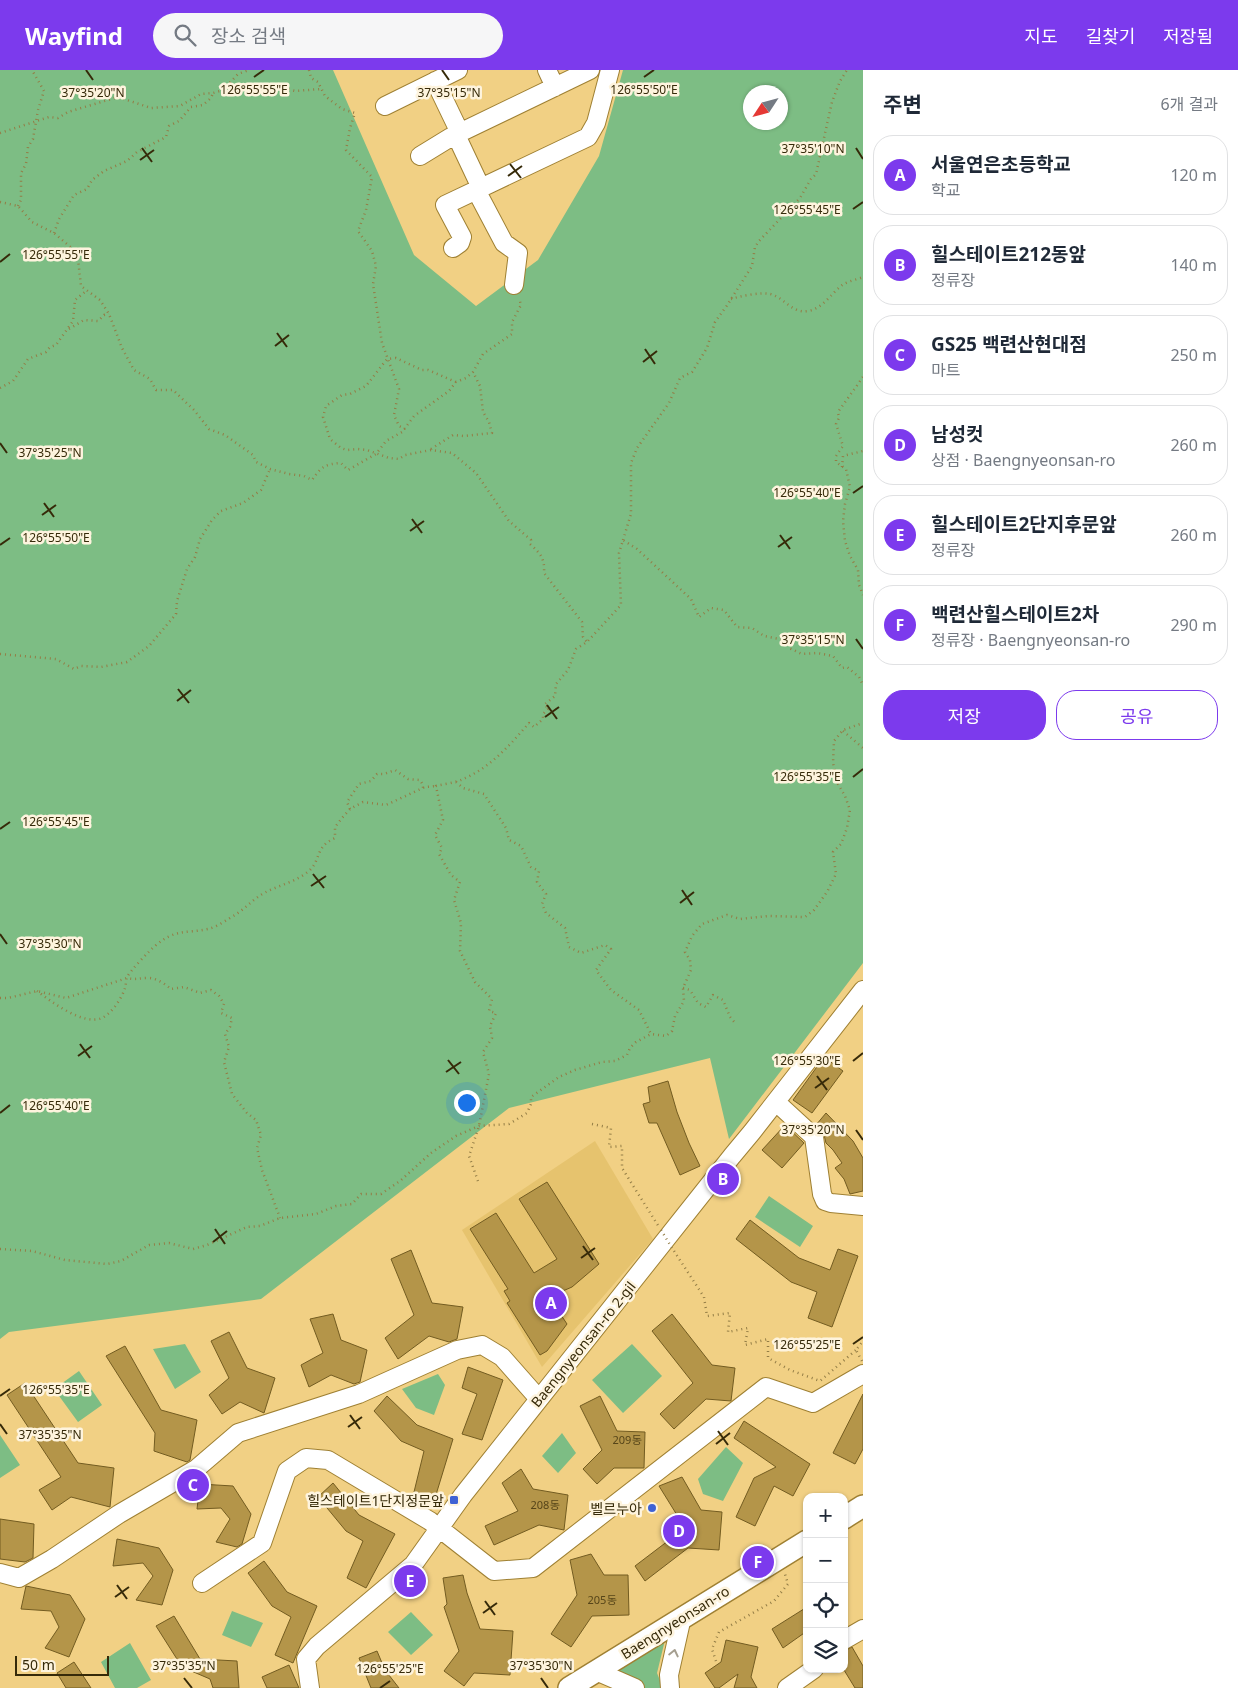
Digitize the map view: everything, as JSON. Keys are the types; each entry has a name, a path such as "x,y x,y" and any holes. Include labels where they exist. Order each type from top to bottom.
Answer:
{"main road":[{"path":"848,1515 863,1506"},
{"name":"Baengnyeonsan-ro","path":"569,1688 803,1543"}],"street":[{"path":"385,106 457,70"},
{"path":"547,70 555,87"},
{"path":"420,156 458,134 590,70"},
{"path":"453,248 460,243 462,237 445,205 588,137 596,123 610,70"},
{"path":"435,81 458,134 478,189 504,243 518,253 514,285"},
{"name":"Baengnyeonsan-ro 2-gil","path":"310,1688 306,1659 317,1646 413,1565 463,1495 863,990"},
{"path":"776,1102 814,1137 822,1194 825,1201 863,1206"},
{"path":"0,1573 19,1578 52,1559 119,1514 196,1469 238,1434 359,1394 457,1350 482,1345 496,1353 539,1399"},
{"path":"202,1583 262,1543 287,1471 306,1458 328,1460 439,1528 494,1571 533,1568 766,1387 813,1403 863,1374"},
{"path":"670,1688 669,1675 682,1618"},
{"path":"848,1638 863,1629"},
{"path":"596,1671 635,1688"},
{"path":"787,1688 808,1673"}],"path":[{"path":"18,206 22,200 21,173 26,164 28,147 33,139 44,91 32,70"},
{"path":"223,90 238,74 249,70"},
{"path":"309,70 312,78 318,82 325,96 342,109 355,113 346,150 372,177 366,210 358,231 372,251 376,266 373,284 382,343 399,389 394,415 398,426 405,429"},
{"path":"38,991 55,1005 82,1018 101,1018 112,1010 125,989 127,978 153,948 165,938 177,932 209,929 236,914 252,900 300,877 311,869 320,850 327,842 335,838 336,827 350,809 363,802 386,805 423,788 462,780 507,749 528,723 534,726 543,718 542,714 549,708 544,705 555,696 556,684 568,670 576,649 587,642 621,605 619,553 631,514 631,463 637,448 669,403 680,378 692,372 707,348 715,322 752,266 759,241 800,198 816,174 832,102 840,82 848,70"},
{"path":"0,133 49,118 58,118 68,112 118,97 151,108 180,106 201,94 223,90 276,86 296,91 321,89"},
{"path":"54,233 59,219 74,196 87,189 92,180 104,171 127,161 136,152 166,137 169,126 191,107 203,106 211,98 212,93"},
{"path":"0,202 18,206 32,222 54,233 74,250 78,259 81,286 100,300 110,314 122,348 134,370 150,379 156,390 173,390 188,404 209,430 225,435 253,455 256,462 270,469 304,476 312,480 319,470 330,464 341,463 348,470 376,454 386,441 402,432 414,416 449,391 456,382 466,378 473,372 483,354 512,334 512,322 521,305 514,285"},
{"path":"731,299 761,293 770,294 779,298 790,307 800,311 809,311 830,299 842,285 863,277"},
{"path":"0,388 13,381 28,359 46,352 50,347 56,345 68,330 72,321 75,300 86,291"},
{"path":"68,330 84,320 98,321 104,315 110,314"},
{"path":"456,382 396,358 387,359 366,386 335,399 326,406 323,417 330,439 340,448 347,450 358,448 389,458 399,459 405,455 431,450 452,453 476,473 509,521 531,540 530,544 541,554 545,563 544,573 582,622 583,637 587,642"},
{"path":"431,450 453,435 464,436 492,433 489,422 483,412 480,386 473,372"},
{"path":"863,377 838,412 839,418 836,424 843,446 836,456 836,462 846,469 850,488 845,504 843,522 850,556 858,570 859,585 863,595"},
{"path":"842,468 843,456 863,451"},
{"path":"0,654 56,659 74,670 81,666 101,667 127,662 149,646 176,614 177,601 187,569 195,558 200,539 212,520 221,511 243,503 261,490 270,469"},
{"path":"623,540 637,548 691,599 699,617 711,608 724,610 737,626 752,628 764,636 785,640 789,648 802,654 817,653 833,656 842,668 846,667 859,677 863,685"},
{"path":"0,1250 32,1251 65,1260 107,1264 122,1261 149,1245 169,1243 193,1249 207,1245 247,1227 260,1226 280,1218 316,1214 336,1206 352,1204 361,1194 381,1194 400,1181 431,1153 456,1136 479,1126 509,1124 527,1113 531,1104 530,1097 559,1077 574,1070 602,1062 615,1061 627,1055 630,1048 636,1042 651,1034 666,1036 672,1031 675,1016 684,1001 684,988 691,970 690,960 685,952 692,936 702,924 727,914 740,919 768,916 805,917 814,910 827,892 836,874 833,852 840,844 847,828 850,810 846,796 838,784 833,763 834,741 843,730 863,723"},
{"path":"843,730 863,748"},
{"path":"350,809 347,802 359,784 371,781 377,774 384,774 395,770 408,779 420,780 424,785 423,788"},
{"path":"456,781 463,788 484,794 506,828 509,840 522,846 531,867 539,871 536,882 546,894 542,904 546,912 566,928 569,947 581,953 605,945 611,948 596,970 600,978 611,990 639,1010 651,1034"},
{"path":"436,786 443,820 435,834 442,848 439,854 450,875 460,882 454,900 461,923 460,951 475,982 492,999 489,1011 496,1013 490,1026 492,1038 483,1052 489,1074 479,1126 469,1156 478,1181"},
{"path":"0,998 38,991 66,998 127,978 136,980 150,978 162,982 171,989 184,987 200,993 211,990 219,996 224,1004 221,1013 232,1018 230,1027 225,1034 229,1047 224,1062 232,1094 247,1113 256,1120 261,1135 257,1148 262,1170 280,1218"},
{"path":"684,988 690,990 698,1002 706,1007 714,995 724,1000 730,1016 736,1024"},
{"path":"592,1124 611,1128 609,1147 622,1146 622,1168 704,1297 707,1316 730,1313 728,1332 748,1328 745,1345 768,1339 768,1358 790,1370 820,1381 856,1350 863,1341"},
{"path":"856,1350 863,1362"},
{"path":"716,1661 712,1649 720,1632 774,1601 788,1584 781,1556"}],"shaded area":[{"path":"595,1141 653,1239 542,1367 462,1230"}],"green space":[{"path":"0,70 333,70 414,255 476,306 538,260 599,156 623,70 863,70 863,963 729,1139 710,1058 509,1108 261,1299 9,1332 0,1339"},
{"path":"769,1196 813,1226 800,1247 755,1217"},
{"path":"185,1344 201,1372 175,1389 153,1349"},
{"path":"632,1344 662,1376 623,1413 592,1380"},
{"path":"79,1371 102,1405 78,1422 54,1389"},
{"path":"438,1374 445,1385 434,1415 416,1408 402,1389"},
{"path":"562,1433 576,1453 558,1473 542,1456"},
{"path":"0,1435 20,1465 0,1478"},
{"path":"726,1447 743,1463 723,1501 703,1494 698,1479"},
{"path":"232,1611 263,1623 251,1647 222,1635"},
{"path":"411,1612 433,1635 411,1655 388,1632"},
{"path":"665,1640 657,1673 663,1688 640,1688 619,1670"},
{"path":"130,1643 151,1680 137,1688 115,1688 101,1662"}],"building":[{"path":"824,1057 843,1071 812,1113 793,1100"},
{"path":"668,1081 677,1112 700,1166 680,1175 657,1123 649,1123 643,1104 650,1102 648,1087"},
{"path":"826,1113 853,1141 863,1158 863,1191 850,1194 844,1179 835,1168 842,1163 826,1143 824,1135 816,1125"},
{"path":"785,1125 804,1143 782,1168 762,1150"},
{"path":"547,1182 599,1264 572,1287 549,1297 567,1324 547,1351 540,1355 507,1303 510,1301 504,1291 508,1289 470,1229 496,1213 534,1273 557,1259 519,1199"},
{"path":"750,1220 799,1258 830,1270 838,1249 858,1256 832,1327 808,1318 817,1292 791,1282 736,1239"},
{"path":"411,1250 432,1303 463,1307 457,1339 449,1342 429,1336 398,1359 385,1338 414,1315 391,1259"},
{"path":"333,1314 341,1340 367,1350 360,1382 354,1384 331,1375 309,1387 301,1365 323,1353 310,1319"},
{"path":"672,1314 712,1365 735,1368 731,1401 706,1399 674,1429 660,1414 693,1383 652,1331"},
{"path":"229,1332 247,1368 275,1378 264,1413 240,1402 222,1414 209,1395 229,1378 211,1341"},
{"path":"125,1346 161,1410 197,1420 190,1460 187,1462 154,1451 155,1433 106,1356"},
{"path":"468,1367 503,1380 482,1440 462,1434 477,1394 462,1388"},
{"path":"25,1383 78,1463 114,1468 110,1507 71,1497 52,1510 39,1490 61,1477 7,1395"},
{"path":"863,1394 863,1449 855,1464 833,1453"},
{"path":"387,1396 417,1425 453,1439 435,1498 414,1492 424,1451 401,1441 374,1411"},
{"path":"600,1396 617,1431 645,1432 644,1468 614,1468 597,1484 583,1469 602,1450 580,1406"},
{"path":"744,1421 810,1464 793,1496 774,1486 755,1526 736,1517 754,1478 776,1467 734,1438"},
{"path":"521,1469 533,1489 568,1495 564,1530 539,1525 494,1545 485,1526 518,1511 502,1483"},
{"path":"682,1477 701,1510 722,1512 719,1550 688,1548 645,1581 635,1566 685,1528 659,1486"},
{"path":"333,1483 359,1515 395,1534 366,1588 347,1578 363,1541 346,1531 318,1497"},
{"path":"200,1484 233,1486 251,1514 242,1544 237,1547 216,1542 230,1519 221,1508 197,1509"},
{"path":"0,1519 34,1524 33,1558 25,1562 0,1559"},
{"path":"117,1539 159,1548 173,1570 162,1605 136,1600 153,1576 143,1563 113,1566"},
{"path":"591,1554 604,1575 628,1575 629,1615 592,1616 571,1647 551,1634 577,1595 570,1560"},
{"path":"264,1561 287,1592 317,1606 293,1663 275,1655 291,1617 272,1606 248,1573"},
{"path":"463,1575 467,1593 480,1629 513,1631 510,1675 474,1673 464,1686 444,1671 459,1651 444,1607 447,1604 443,1578"},
{"path":"26,1586 70,1595 85,1619 69,1657 45,1648 59,1627 51,1611 21,1609"},
{"path":"803,1610 803,1634 783,1648 772,1629"},
{"path":"174,1616 200,1659 237,1661 239,1688 213,1688 210,1679 182,1667 156,1626"},
{"path":"726,1640 758,1647 751,1677 757,1688 734,1688 738,1674 719,1688 715,1688 705,1673 721,1662"},
{"path":"852,1647 863,1666 863,1688 855,1688 846,1673 848,1673 848,1649"},
{"path":"377,1651 385,1670 399,1688 371,1688 359,1658"},
{"path":"74,1662 91,1688 66,1688 57,1673"},
{"path":"289,1665 299,1688 267,1688 262,1677"}],"place":[{"name":"힐스테이트212동앞","path":"723,1179"},
{"name":"서울연은초등학교","path":"551,1303"},
{"name":"GS25 백련산현대점","path":"193,1485"},
{"name":"힐스테이트1단지정문앞","path":"454,1500"},
{"name":"벨르누아","path":"652,1508"},
{"name":"남성컷","path":"679,1531"},
{"name":"백련산힐스테이트2차","path":"758,1562"},
{"name":"힐스테이트2단지후문앞","path":"410,1581"}]}
